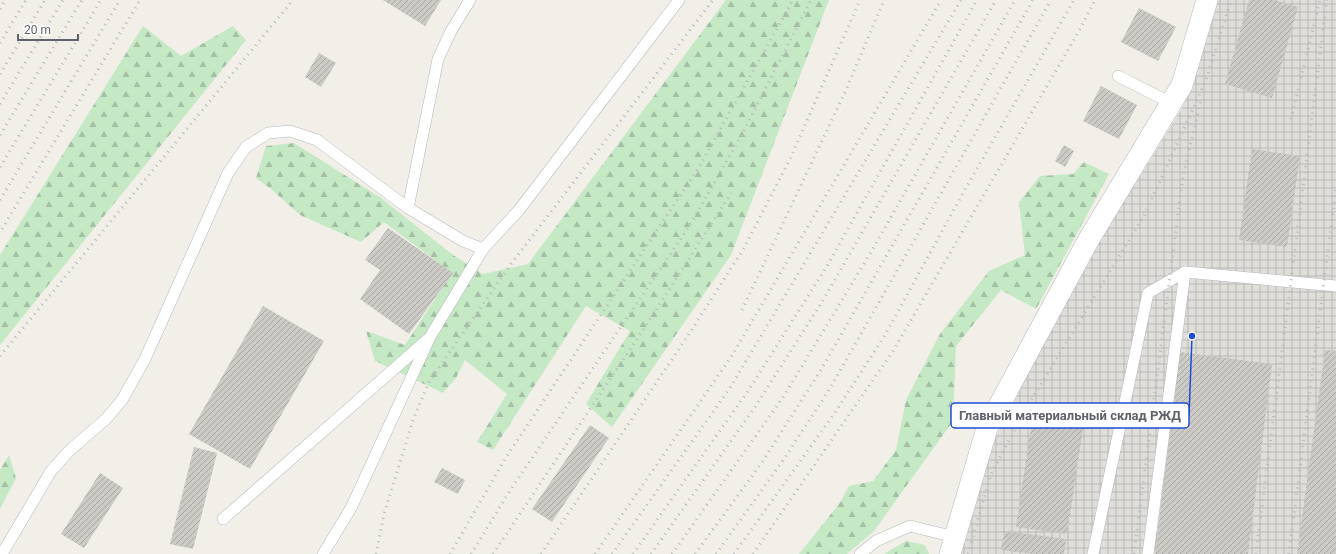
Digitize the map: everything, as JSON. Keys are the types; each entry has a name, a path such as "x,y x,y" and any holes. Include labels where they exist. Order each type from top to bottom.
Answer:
{"street":[{"path":"952,546 987,428 1089,238 1182,85 1207,0"}],"lane":[{"path":"408,208 438,59 451,31 470,0"},
{"path":"323,554 351,508 430,337 483,249 519,210 679,0"},
{"path":"1118,76 1171,103"},
{"path":"2,554 51,471 70,450 106,419 122,400 146,359 228,172 246,147 268,133 290,131 317,140 408,208 463,241 483,249"},
{"path":"1093,554 1148,293 1185,272 1336,286"},
{"path":"1148,554 1185,272"},
{"path":"223,519 430,337"},
{"path":"860,554 876,541 910,526 952,546"}],"shaded area":[{"path":"1216,0 1336,0 1336,554 960,554 994,440 1103,231 1142,173 1182,108"}],"green space":[{"path":"726,0 829,0 731,255 612,427 586,404 630,331 586,306 493,450 477,442 507,394 465,360 456,378 443,393 375,361 366,331 405,345 452,273 384,222 361,242 300,215 271,189 256,178 266,146 294,143 381,198 453,255 483,274 528,264"},
{"path":"143,26 181,56 233,26 246,40 0,345 0,255"},
{"path":"1084,162 1109,174 1036,309 1001,290 956,346 953,421 874,531 847,554 799,554 839,504 849,486 873,481 896,450 906,400 940,334 989,271 1025,255 1019,202 1040,176 1073,174"},
{"path":"9,455 16,478 0,509 0,470"},
{"path":"906,541 925,545 929,554 884,554"}],"building":[{"path":"383,0 441,0 425,26"},
{"path":"1249,0 1274,0 1298,7 1272,98 1225,84"},
{"path":"1139,8 1176,27 1158,61 1121,42"},
{"path":"319,53 336,63 321,87 305,77"},
{"path":"1101,86 1137,105 1119,139 1083,121"},
{"path":"1064,145 1074,151 1065,167 1055,161"},
{"path":"1252,149 1300,156 1287,247 1239,240"},
{"path":"388,228 453,273 409,334 360,299 380,270 365,260"},
{"path":"263,306 324,341 250,469 189,434"},
{"path":"1325,350 1336,351 1336,554 1297,554"},
{"path":"1180,352 1272,364 1248,554 1155,554"},
{"path":"1033,414 1084,422 1067,534 1016,527"},
{"path":"590,425 609,438 552,522 532,509"},
{"path":"194,447 217,453 193,549 170,544"},
{"path":"442,468 465,480 458,494 434,482"},
{"path":"100,473 123,488 84,548 61,534"},
{"path":"1004,531 1066,539 1064,554 1033,554 1001,550"}],"railway":[{"path":"0,9 5,0"},
{"path":"0,43 26,0"},
{"path":"0,74 45,0"},
{"path":"0,104 63,0"},
{"path":"0,135 82,0"},
{"path":"0,167 101,0"},
{"path":"0,200 120,0"},
{"path":"2,229 140,0"},
{"path":"0,356 293,0"},
{"path":"376,554 384,514 413,420 429,382 511,264 713,0"},
{"path":"450,554 505,459 699,167 793,0"},
{"path":"471,554 511,489 690,225 741,136 811,0"},
{"path":"541,554 689,334 744,248 790,159 860,0"},
{"path":"742,310 846,90 884,0"},
{"path":"595,554 731,357 941,0"},
{"path":"612,554 730,388 961,0"},
{"path":"633,554 750,388 827,266 977,0"},
{"path":"651,554 755,407 822,302 996,0"},
{"path":"672,554 784,396 871,252 1015,0"},
{"path":"695,554 763,461 822,368 1033,0"},
{"path":"716,554 784,459 829,390 1051,0"},
{"path":"734,554 836,411 885,335 963,193 1074,0"},
{"path":"753,554 893,351 1079,31 1095,0"},
{"path":"968,554 991,474 1027,407 1145,214 1206,80 1231,0"},
{"path":"1291,119 1320,0"},
{"path":"1256,554 1327,0"},
{"path":"1134,554 1183,176 1201,100"},
{"path":"1289,554 1336,188"},
{"path":"493,554 651,318 731,193"}],"place":[{"name":"Главный материальный склад РЖД","path":"1192,336"}]}
